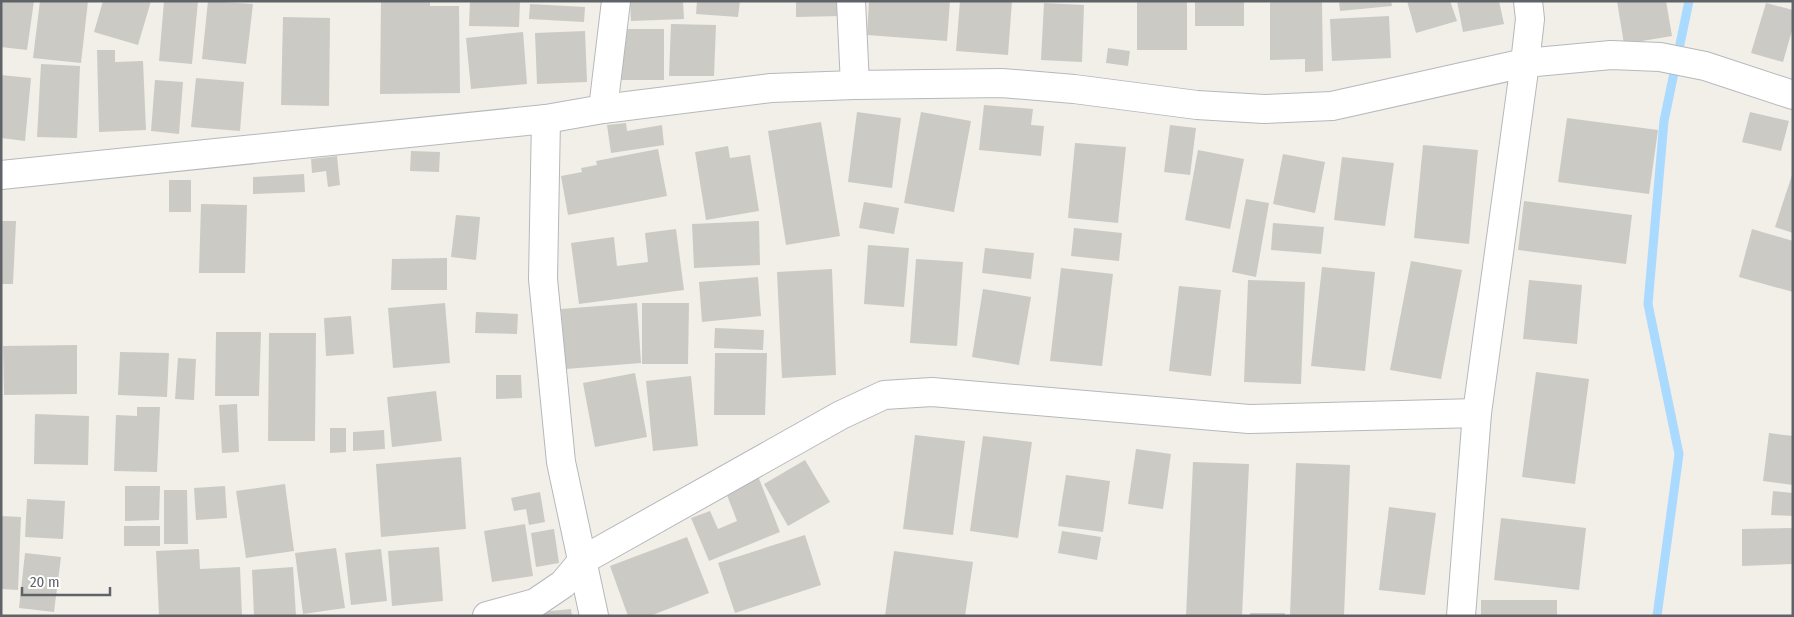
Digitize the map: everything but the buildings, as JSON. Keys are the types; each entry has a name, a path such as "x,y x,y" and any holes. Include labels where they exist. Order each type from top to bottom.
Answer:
{"street":[{"path":"603,109 616,1"},
{"path":"850,1 855,85"},
{"path":"1461,616 1477,413 1525,63 1530,19 1528,1"},
{"path":"1,175 546,119 603,109 771,88 1002,83 1198,105 1264,109 1332,106 1525,63 1610,55 1660,57 1705,66 1793,95"},
{"path":"546,119 543,278 561,462 594,616"},
{"path":"487,616 535,603 563,584 583,560 841,415 884,395 932,392 1249,419 1477,413"}],"waterway":[{"path":"1657,616 1679,454 1648,304 1664,121 1689,1"}]}
